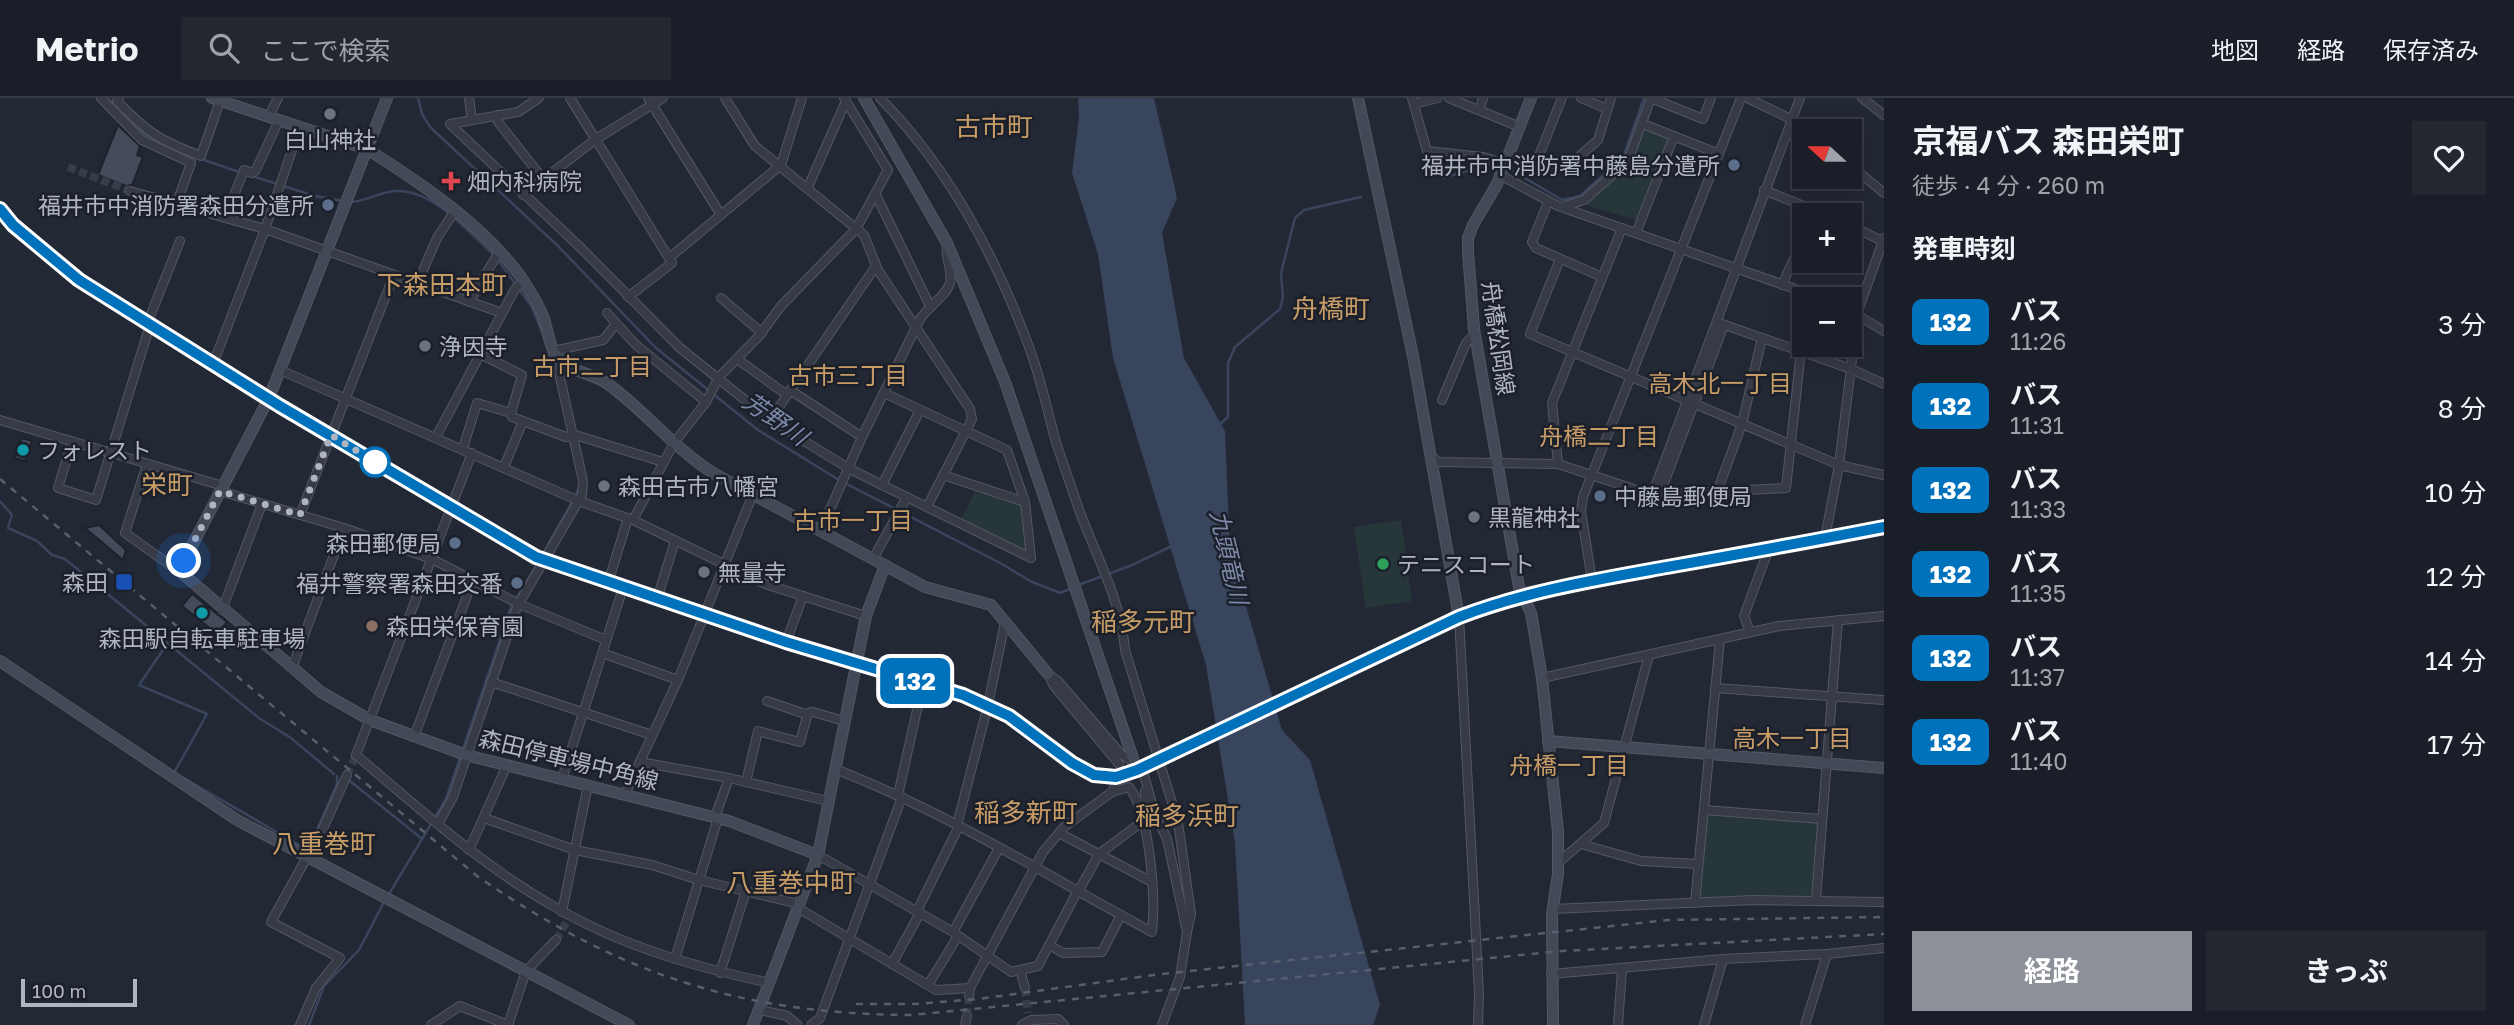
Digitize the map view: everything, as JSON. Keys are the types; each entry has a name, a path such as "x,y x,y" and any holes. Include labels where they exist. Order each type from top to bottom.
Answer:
{"main road":[{"path":"0,209 13,225 59,264 149,324 452,508 545,561 856,665 923,683 988,705 1009,716 1090,774 1116,777 1141,770 1456,618 1523,594 1884,527"}],"street":[{"path":"101,98 147,137 191,163 176,205"},
{"path":"118,98 117,101 147,137 201,156 216,99 367,149 454,212 499,252 524,281 543,315 554,351 561,362 610,386 696,462 925,587 985,602 1005,622 1119,764"},
{"path":"225,218 244,170 252,173 256,170 278,98"},
{"path":"147,464 125,533 173,567 181,569 269,398 387,98"},
{"path":"469,98 472,120"},
{"path":"539,98 517,112 450,124 664,335 770,420 848,468 928,505 1031,558 1025,502 1007,450 886,394"},
{"path":"570,98 672,263 628,297"},
{"path":"523,195 596,139 650,102 663,98"},
{"path":"725,98 755,146 864,235 876,266 916,331 970,409 972,419 928,505"},
{"path":"669,257 780,165 802,98"},
{"path":"864,98 947,243 1005,382 1155,814 1167,839 1186,932"},
{"path":"880,98 913,134 939,169 992,261 1030,349 1056,443 1082,517 1111,587 1123,628 1125,650 1178,822 1191,914 1180,977 1162,1025"},
{"path":"1358,98 1413,356 1456,618 1479,993 1478,1025"},
{"path":"1438,98 1413,101 1427,151 1483,157 1506,164"},
{"path":"1449,98 1480,108 1520,127"},
{"path":"1480,108 1483,98"},
{"name":"舟橋松岡線","path":"1531,98 1506,164 1468,238 1475,334 1519,587 1531,613 1542,678 1558,863 1553,909 1553,1025"},
{"path":"1562,98 1538,158 1565,169 1598,140 1611,98"},
{"path":"1581,98 1607,109"},
{"path":"1558,206 1569,206 1584,200 1628,161 1651,98 1703,118 1711,98"},
{"path":"1592,581 1581,511 1583,497 1741,98"},
{"path":"1747,98 1791,119"},
{"path":"1656,495 1800,98"},
{"path":"1862,98 1884,115"},
{"path":"808,187 845,100"},
{"path":"608,583 630,519 674,443 706,402 719,377 762,333 781,306 856,229 876,195 888,170 845,100"},
{"path":"650,102 721,215"},
{"path":"497,115 498,122 543,179"},
{"path":"1643,124 1719,154"},
{"path":"213,364 265,229 300,127"},
{"path":"1636,233 1674,136"},
{"path":"1500,175 1558,206 1792,288"},
{"path":"1862,176 1884,193"},
{"path":"1765,190 1793,203"},
{"path":"130,191 265,229 502,313"},
{"path":"876,195 930,306"},
{"path":"1548,202 1532,242 1535,248 1602,277"},
{"path":"417,284 437,238 454,212"},
{"path":"1558,464 1552,403 1622,228"},
{"path":"1862,230 1884,240 1862,294"},
{"path":"72,442 58,488 96,500 149,324 180,242"},
{"path":"821,530 862,437 916,331 930,306 949,287 945,253 947,243"},
{"path":"469,302 499,252"},
{"path":"1559,259 1530,334 1839,465 1884,475"},
{"path":"1782,285 1792,263"},
{"path":"770,420 876,266"},
{"path":"300,515 394,275"},
{"path":"436,437 515,289 524,281"},
{"path":"721,298 762,333"},
{"path":"607,313 676,379 706,402"},
{"path":"1862,316 1884,331"},
{"path":"554,351 603,340 616,324"},
{"path":"1720,324 1792,348"},
{"path":"1441,400 1466,343 1475,334"},
{"path":"1717,492 1742,424 1762,338"},
{"path":"480,354 522,375 511,413"},
{"path":"1430,454 1438,462 1558,464 1656,495 1786,488 1800,357"},
{"path":"1818,357 1884,384"},
{"path":"1825,538 1839,465 1852,357"},
{"path":"737,359 862,437"},
{"path":"438,824 453,797 462,754 519,604 579,501 583,481 575,435 559,373 561,362"},
{"path":"280,370 579,501 630,519 765,584 866,616"},
{"path":"463,449 477,403 511,413 512,417 566,437 575,435 663,461"},
{"path":"882,485 920,410"},
{"path":"0,420 147,464 432,559 519,604 606,640"},
{"path":"504,467 523,421"},
{"path":"472,453 356,755 469,850 567,916 675,959 770,984"},
{"path":"943,475 1025,502"},
{"path":"625,794 678,680 753,494"},
{"path":"873,559 907,497"},
{"path":"222,610 262,504"},
{"path":"292,668 344,528"},
{"path":"657,599 676,541"},
{"path":"1750,632 1744,616 1769,548"},
{"path":"753,1025 818,855 866,616 885,565"},
{"name":"森田停車場中角線","path":"181,569 192,584 332,700 370,720 462,754 717,818 818,855"},
{"path":"414,737 472,580"},
{"path":"562,779 623,588"},
{"path":"786,642 803,596"},
{"path":"1542,678 1779,626 1884,616"},
{"path":"1816,900 1838,620"},
{"path":"892,964 958,826 1005,622"},
{"path":"1695,903 1720,639"},
{"path":"602,653 678,680"},
{"path":"1558,863 1604,823 1649,655"},
{"path":"0,661 237,820 629,1025"},
{"path":"1048,674 1058,681 1122,754 1141,770 1143,821"},
{"path":"491,682 652,735"},
{"path":"811,1025 820,1018 900,796 923,683"},
{"path":"1715,688 1884,700"},
{"path":"767,701 808,715"},
{"path":"746,782 758,731 800,742 808,715 813,712 845,721"},
{"path":"1548,741 1884,768"},
{"path":"640,762 729,778 828,801"},
{"path":"469,850 508,765"},
{"path":"484,818 575,849 652,865 799,906 936,990 970,992 1034,869 1059,832 1114,788 1129,787 1139,803 1143,821 1152,882 1152,932 1034,869 999,848 900,796 835,769"},
{"path":"300,1025 316,988 340,958 271,922 309,858 347,775"},
{"path":"675,959 729,778"},
{"path":"567,916 575,849 588,785"},
{"path":"1704,810 1822,819"},
{"path":"818,855 919,912 1011,972 1038,966 1099,853 1143,821"},
{"path":"1059,832 1152,882"},
{"path":"1581,844 1641,861 1698,864"},
{"path":"928,985 999,848"},
{"path":"720,973 746,891"},
{"path":"1553,909 1816,900 1884,902"},
{"path":"1049,946 1063,953 1102,952 1121,915"},
{"path":"431,1025 460,1006 508,1025 526,971 556,940"},
{"path":"1551,974 1884,948"},
{"path":"1805,1025 1827,954"},
{"path":"1704,1025 1723,959"},
{"path":"1020,970 1025,988"},
{"path":"1618,1025 1622,970"},
{"path":"760,1010 787,1016 798,1025"},
{"path":"1026,1020 1058,1019 1064,1025"}],"shaded area":[{"path":"1646,129 1670,138 1636,220 1586,205 1629,164"},
{"path":"978,486 1025,502 1029,557 961,519"},
{"name":"テニスコート","path":"1401,520 1412,601 1366,608 1354,527"},
{"path":"1707,810 1822,819 1816,900 1695,903"}],"water":[{"name":"九頭竜川","path":"1078,98 1154,98 1177,198 1162,233 1184,358 1225,431 1230,551 1282,730 1310,760 1380,1005 1373,1025 1245,1025 1235,843 1206,665 1113,358 1098,254 1072,173 1079,117"}],"building":[{"path":"118,125 140,146 137,155 143,157 132,185 126,186 98,175"},
{"name":"フォレスト","path":"22,438 32,441 25,461 15,458"},
{"path":"99,525 126,550 123,560 85,528"},
{"path":"192,594 227,622 217,634 182,606"}],"waterway":[{"path":"107,98 146,135 163,146"},
{"name":"芳野川","path":"418,98 422,114 431,128 558,246 656,348 758,430 839,480 1030,581 1060,593 1072,588"},
{"path":"1513,171 1562,200 1580,196 1623,158 1644,98"},
{"path":"169,148 242,173"},
{"path":"1442,178 1489,165"},
{"path":"252,176 315,196 343,201"},
{"path":"350,202 397,191 424,197 450,214 494,255"},
{"path":"1220,424 1228,417 1228,363 1235,347 1280,309 1283,297 1281,273 1295,218 1304,210 1361,197"},
{"path":"498,260 532,307 542,332"},
{"path":"548,351 556,378"},
{"path":"542,555 580,484"},
{"path":"0,501 12,515 8,528 37,541 52,555 65,559 259,718 291,738 334,774"},
{"name":"芳野川","path":"1078,585 1130,566 1172,546"},
{"path":"463,749 511,607 539,561"},
{"path":"167,644 139,685 207,714 176,773"},
{"path":"389,894 446,799 461,755"},
{"path":"182,777 304,848 310,846 337,784 337,776"},
{"path":"350,781 421,838"},
{"path":"309,1025 324,986 359,950 385,900"}],"tunnel":[{"path":"68,167 130,191"},
{"path":"347,775 356,755"},
{"path":"556,940 568,920"},
{"path":"1025,988 1028,1013"},
{"path":"967,1016 969,996"}],"railway":[{"path":"0,479 477,876 529,910 631,963 683,982 736,996 791,1007 849,1013 912,1015 1562,951 1884,934"},
{"path":"856,1004 915,1004 978,999 1161,974 1668,920 1884,917"}],"bus line":[{"name":"132","path":"0,209 13,225 79,280 280,406 536,557 856,665 963,695 1009,716 1081,769 1100,777 1116,777 1137,770 1459,617 1523,594 1884,527"}],"place":[{"name":"白山神社","path":"330,114"},
{"name":"福井市中消防署中藤島分遣所","path":"1734,165"},
{"name":"畑内科病院","path":"451,181"},
{"name":"福井市中消防署森田分遣所","path":"328,205"},
{"name":"浄因寺","path":"425,346"},
{"name":"フォレスト","path":"23,450"},
{"name":"森田古市八幡宮","path":"604,486"},
{"name":"中藤島郵便局","path":"1600,496"},
{"name":"黒龍神社","path":"1474,517"},
{"name":"森田郵便局","path":"455,543"},
{"name":"テニスコート","path":"1383,564"},
{"name":"無量寺","path":"704,572"},
{"name":"森田","path":"124,582"},
{"name":"福井警察署森田交番","path":"517,583"},
{"name":"森田駅自転車駐車場","path":"202,613"},
{"name":"森田栄保育園","path":"372,626"}],"district":[{"name":"古市町","path":"994,126"},
{"name":"下森田本町","path":"442,284"},
{"name":"舟橋町","path":"1331,308"},
{"name":"古市二丁目","path":"592,365"},
{"name":"古市三丁目","path":"848,374"},
{"name":"高木北一丁目","path":"1720,382"},
{"name":"舟橋二丁目","path":"1599,435"},
{"name":"栄町","path":"167,484"},
{"name":"古市一丁目","path":"853,519"},
{"name":"稲多元町","path":"1143,621"},
{"name":"高木一丁目","path":"1792,737"},
{"name":"舟橋一丁目","path":"1569,764"},
{"name":"稲多新町","path":"1026,812"},
{"name":"稲多浜町","path":"1187,815"},
{"name":"八重巻町","path":"324,843"},
{"name":"八重巻中町","path":"791,882"}],"route":[{"path":"184,561 220,491 300,515 331,435 375,462"}]}
